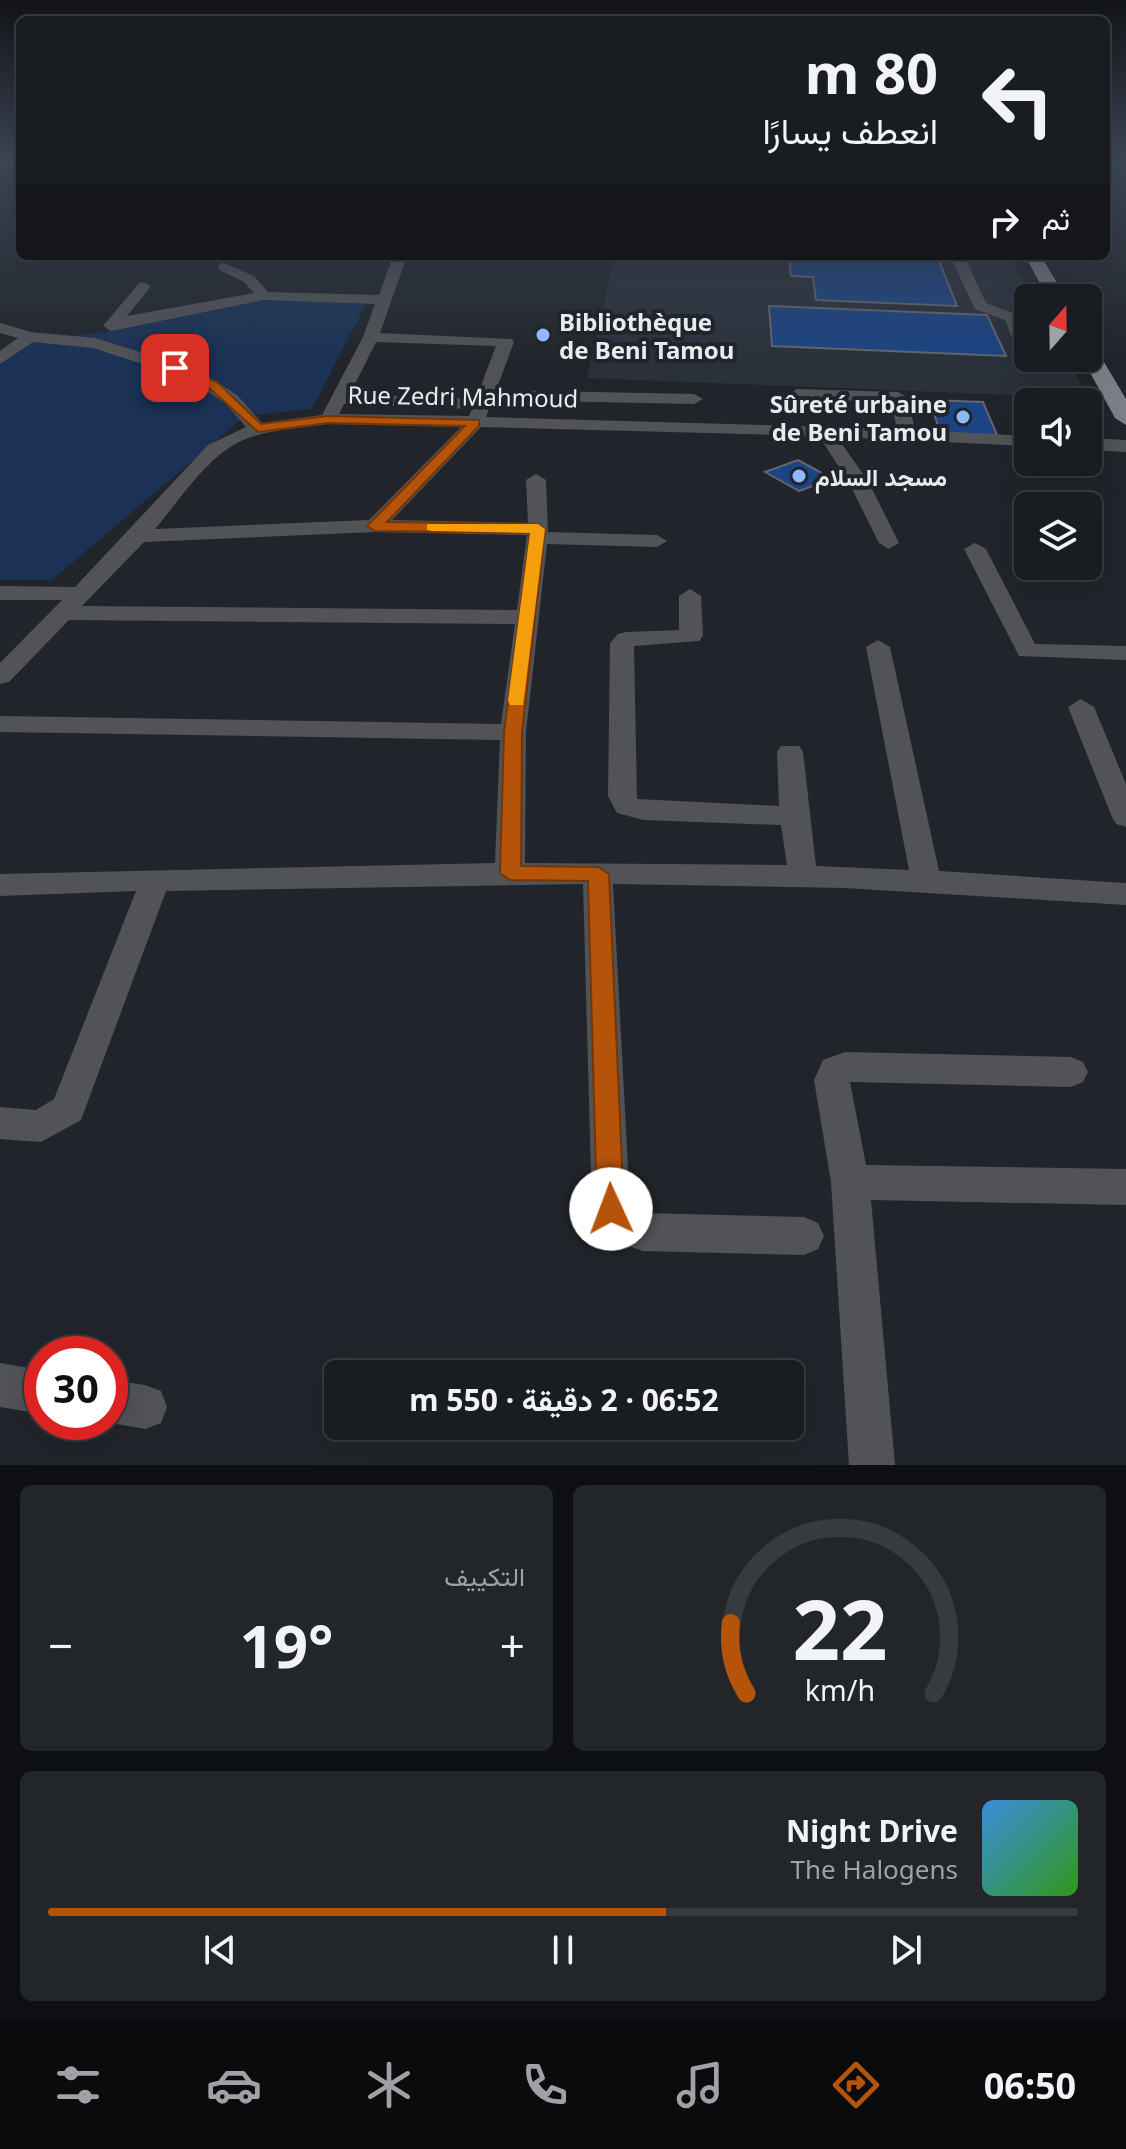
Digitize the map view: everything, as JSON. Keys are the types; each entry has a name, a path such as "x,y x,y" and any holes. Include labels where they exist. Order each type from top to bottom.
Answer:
{"main road":[{"path":"1035,260 1049,284"},
{"path":"1100,372 1126,418"}],"street":[{"path":"328,419 371,337 399,260"},
{"path":"959,260 980,306 1011,317 1014,324"},
{"path":"224,267 249,279 264,296"},
{"path":"95,343 144,286"},
{"path":"114,323 264,296 384,300"},
{"path":"0,328 30,337 95,343 192,374 212,384 258,429"},
{"path":"0,359 30,337"},
{"path":"371,337 506,342 480,407 375,526"},
{"path":"797,394 898,397 907,435"},
{"path":"339,399 480,407 694,399"},
{"name":"Rue Zedri Mahmoud","path":"0,677 138,536 215,449 232,438 258,429 328,419 480,407 824,431 1014,440"},
{"path":"824,431 858,481 889,543"},
{"path":"1102,445 1126,446"},
{"path":"510,873 513,732 525,617 538,533 536,480"},
{"path":"138,536 375,526 657,541"},
{"path":"975,549 1027,651 1126,653"},
{"path":"0,593 78,594"},
{"path":"690,596 691,636 626,639 622,643 622,796 627,806 644,810 794,816"},
{"path":"63,613 525,617"},
{"path":"878,647 926,880"},
{"path":"1081,707 1126,817"},
{"path":"0,724 513,732"},
{"path":"790,752 794,816 803,876"},
{"path":"0,885 510,873 926,880 1126,894"},
{"path":"598,874 611,1209 620,1225 643,1232 804,1236"},
{"path":"0,1123 41,1126 68,1109 155,880"},
{"path":"872,1465 850,1182 832,1080 835,1070 845,1067 1071,1072"},
{"path":"850,1182 1126,1187"},
{"path":"0,1385 24,1389"}],"shaded area":[{"path":"614,260 1011,260 1025,284 1014,284 1014,372 1074,372 1083,388 1014,388 1014,395 587,378"},
{"path":"306,299 366,304 312,409 245,416 52,580 0,580 0,363 30,341 106,332 137,322 238,302"}],"building":[{"path":"789,260 939,260 957,306 816,300 813,277 791,276"},
{"path":"769,306 987,315 1006,356 772,346"},
{"name":"Sûreté urbaine de Beni Tamou","path":"930,400 983,402 997,435 940,433"},
{"name":"مسجد السلام","path":"798,460 833,479 799,491 765,472"}],"slow traffic":[{"path":"432,527 538,529 516,701"}],"place":[{"name":"Bibliothèque de Beni Tamou","path":"543,335"},
{"name":"Sûreté urbaine de Beni Tamou","path":"963,417"},
{"name":"مسجد السلام","path":"799,476"}],"route":[{"path":"175,368 212,384 231,399 258,429 328,419 475,423 375,526 538,529 513,732 510,873 598,874 611,1209"}]}
